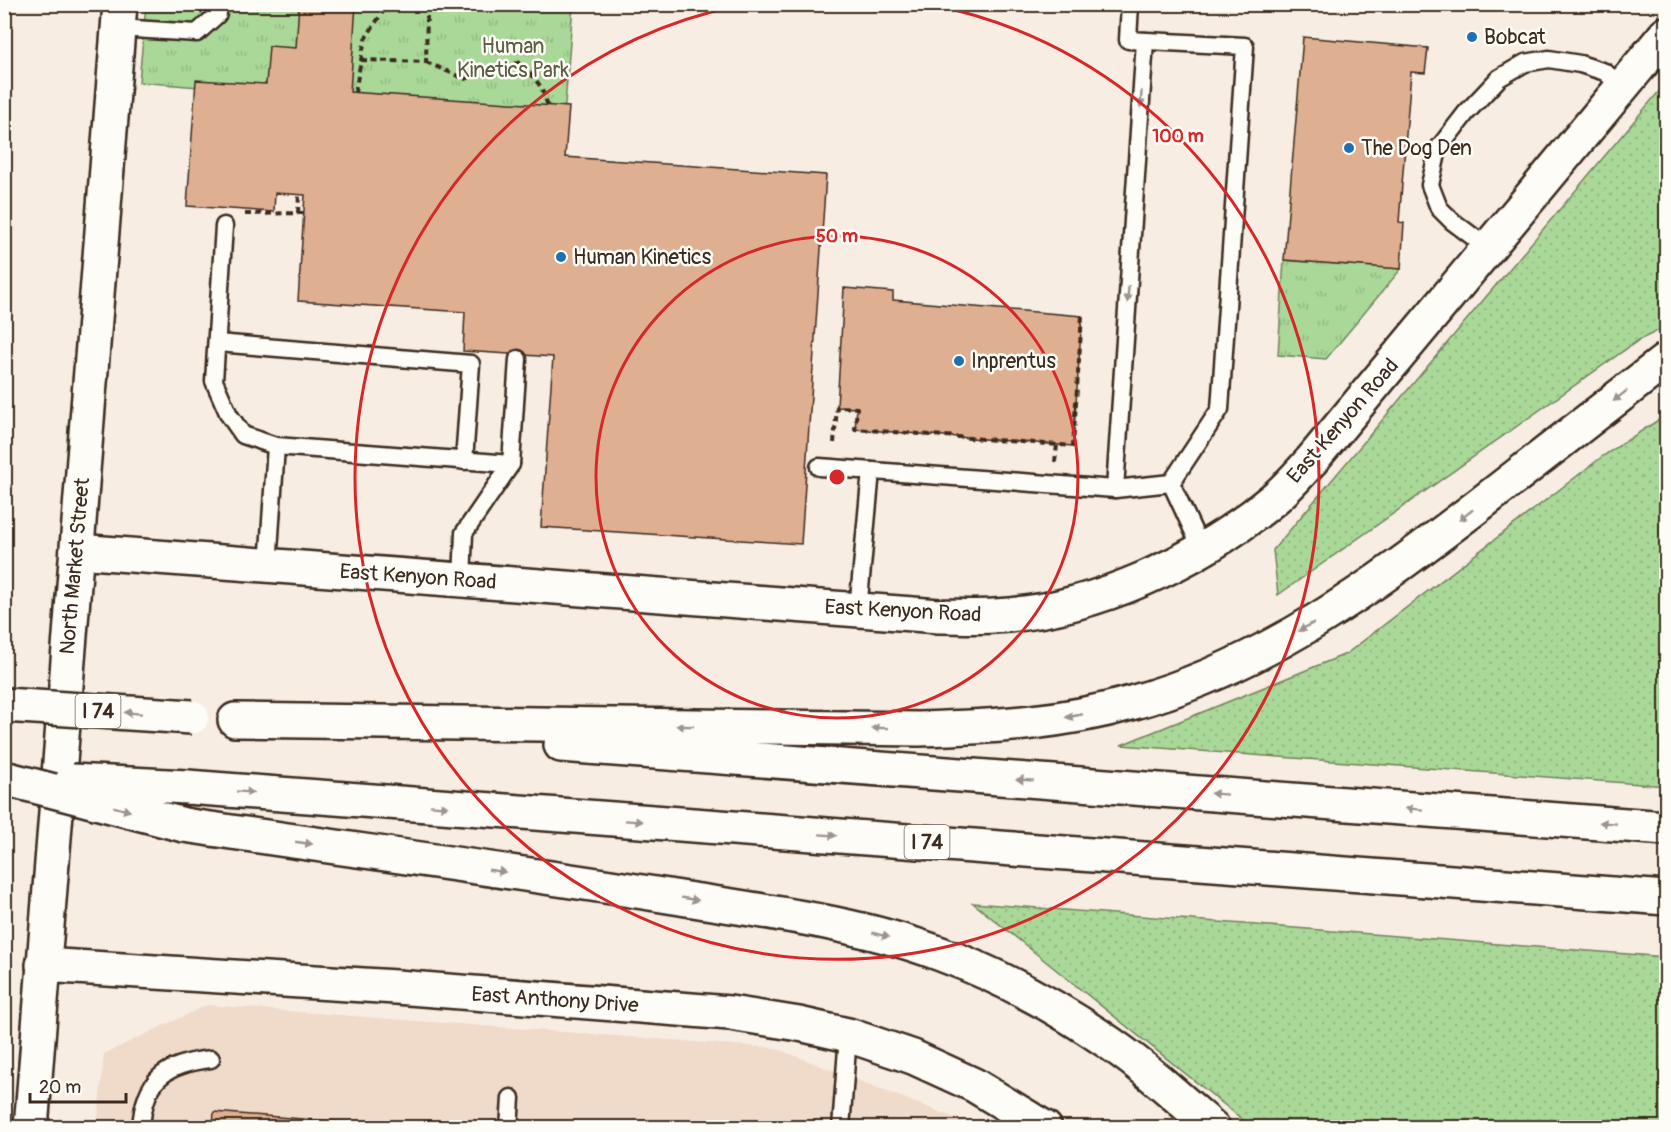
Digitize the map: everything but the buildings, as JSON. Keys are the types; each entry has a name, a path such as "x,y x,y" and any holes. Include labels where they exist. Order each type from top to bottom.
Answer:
{"main road":[{"name":"North Market Street","path":"31,1128 119,16"},
{"name":"East Kenyon Road","path":"77,552 939,616 995,616 1047,608 1114,591 1202,550 1276,497 1311,461 1666,34"},
{"path":"236,720 919,729 990,727 1048,720 1131,703 1189,684 1244,660 1324,617 1398,567 1666,360"},
{"name":"I 74","path":"4,705 236,720 1666,828"},
{"path":"4,777 184,825 783,914 879,934 941,954 1001,980 1058,1010 1111,1045 1213,1128"},
{"name":"I 74","path":"4,777 187,788 1666,898"},
{"name":"East Anthony Drive","path":"43,965 396,987 730,1013 800,1024 848,1035 912,1057 974,1085 1045,1128"}],"lane":[{"path":"1130,4 1128,40 1245,46 1220,409 1171,483"},
{"path":"119,16 197,33 218,14"},
{"path":"1115,489 1145,41"},
{"path":"1488,248 1452,221 1439,208 1430,185 1438,149 1466,113 1499,78 1525,63 1549,59 1580,64 1605,72 1622,87"},
{"path":"224,226 214,381 229,415 243,435 276,446 511,464"},
{"path":"216,343 471,364 464,461"},
{"path":"462,580 464,533 511,464 518,359"},
{"path":"268,566 276,446"},
{"path":"826,468 1115,489 1171,483"},
{"path":"858,610 871,471"},
{"path":"1171,483 1202,550"},
{"path":"841,1128 848,1035"},
{"path":"141,1128 142,1112 156,1079 170,1069 188,1062 211,1059"},
{"path":"509,1128 511,1098"}],"path":[{"path":"355,92 365,39 388,4"},
{"path":"417,4 427,10 426,62"},
{"path":"360,60 426,62 465,79 494,68 522,62 541,87 548,106"},
{"path":"298,213 299,195"},
{"path":"224,226 224,215 304,213"},
{"path":"826,468 837,407 857,408 855,429 1073,446 1082,316"}],"shaded area":[{"path":"207,1005 775,1048 978,1127 97,1128 104,1054"}],"green space":[{"name":"Human Kinetics Park","path":"146,5 573,5 564,117 139,82"},
{"path":"1666,83 1666,327 1639,340 1278,595 1273,550"},
{"path":"1284,260 1401,269 1326,359 1278,355"},
{"path":"1666,415 1666,786 1121,745 1346,654 1603,456"},
{"path":"973,903 1666,957 1666,1127 1252,1127"}],"place":[{"name":"Bobcat","path":"1472,37"},
{"name":"The Dog Den","path":"1349,148"},
{"name":"Human Kinetics","path":"561,257"},
{"name":"Inprentus","path":"959,361"}]}
